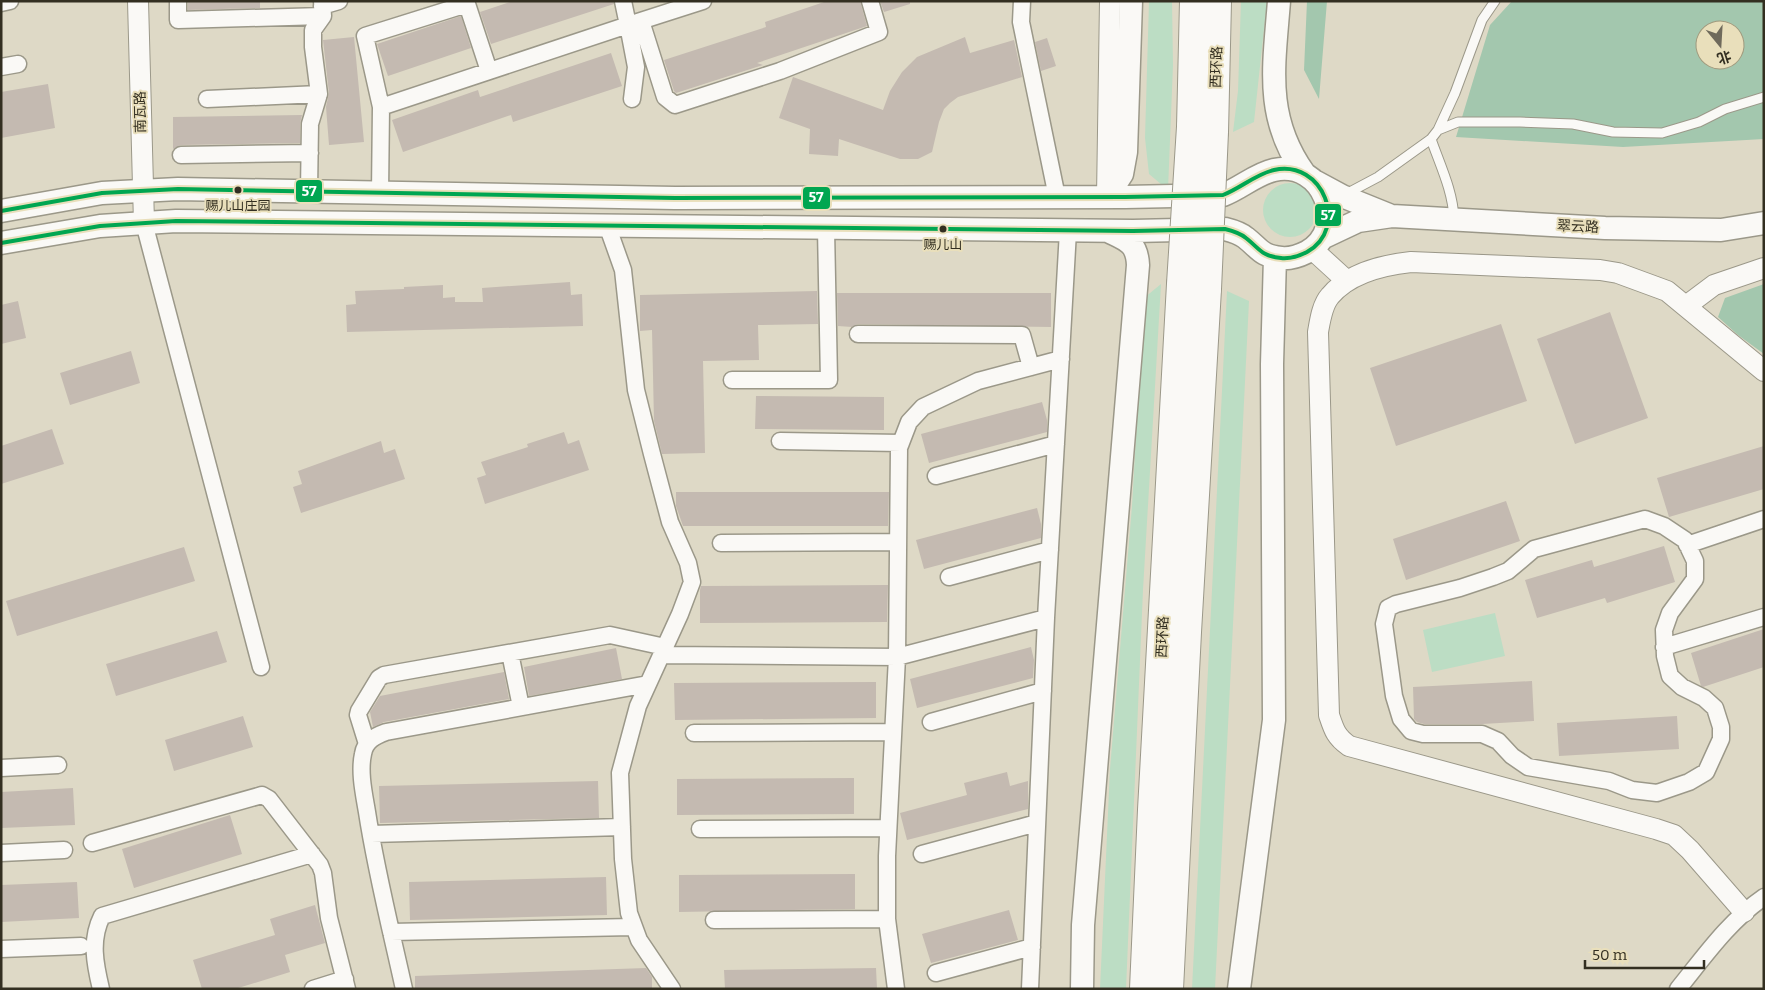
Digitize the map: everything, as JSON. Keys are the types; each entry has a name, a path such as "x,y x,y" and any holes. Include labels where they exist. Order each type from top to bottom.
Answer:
{"highway":[{"name":"西环路","path":"1194,1 1203,130"},
{"name":"西环路","path":"1203,130 1217,1"},
{"path":"1194,287 1203,130"},
{"name":"西环路","path":"1144,989 1152,810 1194,287"},
{"name":"西环路","path":"1169,989 1188,622 1194,287"}],"main road":[{"path":"1107,197 1122,174 1126,152 1131,1"},
{"path":"1279,1 1274,70 1276,109 1287,146 1325,195 1329,209 1328,224 1317,244"},
{"path":"1,211 102,193 178,189 675,198 1223,195 1261,175 1275,170 1290,169 1342,196 1392,216"},
{"path":"826,197 826,229"},
{"path":"1,243 100,226 176,221 826,229 1107,231 1225,229 1237,232 1246,238 1256,249 1269,256 1284,258 1298,256 1358,221 1392,216"},
{"name":"翠云路","path":"1392,216 1605,228 1721,230 1764,223"},
{"path":"1082,989 1083,924 1138,265 1138,255 1134,246 1107,231"},
{"path":"1239,989 1274,720 1272,364 1275,257"}],"street":[{"path":"1,3 10,1"},
{"name":"南瓦路","path":"138,1 144,223"},
{"path":"178,1 178,20 323,8 339,1"},
{"path":"623,1 665,97 675,105 780,71 879,32 870,1"},
{"path":"380,107 703,1"},
{"path":"1022,1 1021,22 1057,197"},
{"path":"1107,197 1110,1"},
{"path":"380,193 380,107 365,36 470,3 489,71"},
{"path":"309,191 310,124 319,94 313,47 313,30 323,8"},
{"path":"632,99 636,67 634,23"},
{"path":"1,67 18,64"},
{"path":"207,98 319,94"},
{"path":"181,155 310,153"},
{"path":"144,223 261,667"},
{"path":"607,225 623,270 636,390 670,522 688,563 692,582 638,706 620,773 623,859 629,913 639,940 672,989"},
{"path":"732,380 829,380 826,229"},
{"path":"1030,989 1046,618 1068,230"},
{"path":"1317,244 1347,281"},
{"path":"1744,912 1690,850 1674,836 1656,829 1349,746 1340,739 1329,715 1318,332 1321,317 1329,297 1347,281 1370,271 1394,264 1411,262 1600,270 1618,273 1667,291 1764,371"},
{"path":"1686,306 1714,285 1764,268"},
{"path":"858,334 1022,335 1031,367"},
{"path":"896,989 887,920 888,828 897,657 899,448 908,422 923,407 978,381 1061,359"},
{"path":"780,441 901,443"},
{"path":"936,476 1056,444"},
{"path":"1645,519 1664,526 1685,540 1688,545 1695,561 1695,579 1670,613 1664,630 1664,647 1670,676 1682,687 1704,698 1715,708 1721,727 1720,739 1706,772 1690,782 1657,793 1632,790 1609,780 1528,767 1512,756 1498,741 1482,734 1423,734 1411,731 1401,719 1394,696 1384,624 1388,608 1396,604 1460,588 1508,571 1534,549 1645,519"},
{"path":"1688,545 1764,519"},
{"path":"721,543 898,542"},
{"path":"949,577 1050,550"},
{"path":"1664,647 1764,617"},
{"path":"367,744 358,710 379,678 384,675 610,635 663,651 897,657 1046,618"},
{"path":"510,653 521,707"},
{"path":"404,989 371,834 363,784 362,755 367,744 375,736 386,732 648,684"},
{"path":"931,722 1043,691"},
{"path":"694,733 893,732"},
{"path":"1,768 58,765"},
{"path":"92,843 262,795 269,799 312,854 323,873 328,918 346,984 313,989"},
{"path":"922,854 1037,823"},
{"path":"371,834 622,827"},
{"path":"700,829 888,828"},
{"path":"1,853 64,850"},
{"path":"101,989 94,957 94,939 102,916 312,854"},
{"path":"1678,989 1725,931 1744,912 1764,897"},
{"path":"714,920 887,920"},
{"path":"392,932 633,927"},
{"path":"1,949 81,946"},
{"path":"936,973 1032,947"}],"lane":[{"path":"1342,196 1378,177 1431,139 1438,130 1455,93 1482,20 1495,1"},
{"path":"1438,130 1458,122 1520,122 1573,124 1613,132 1662,133 1699,122 1725,109 1764,97"},
{"path":"1431,139 1451,194 1454,206 1454,220"}],"green space":[{"path":"1149,1 1172,1 1173,65 1168,190 1149,174 1145,138"},
{"path":"1241,1 1267,1 1254,122 1233,132 1238,91"},
{"path":"1307,1 1327,1 1319,99 1304,70"},
{"path":"1512,1 1764,1 1764,139 1623,147 1456,137 1490,25"},
{"path":"1290,183 1300,185 1309,191 1315,200 1317,210 1315,220 1309,229 1300,235 1290,237 1280,235 1271,229 1265,220 1263,210 1265,200 1271,191 1280,185"},
{"path":"1161,284 1143,590 1126,989 1100,989 1110,769 1132,506 1144,298"},
{"path":"1764,284 1764,354 1718,317 1725,298"},
{"path":"1227,291 1249,301 1215,989 1192,989"},
{"path":"1495,613 1505,656 1432,672 1423,630"}],"building":[{"path":"188,1 260,1 260,8 188,10"},
{"path":"513,1 613,1 614,4 491,44 480,12"},
{"path":"827,1 860,1 867,26 757,63 763,65 676,93 674,91 664,60 766,27 765,22"},
{"path":"880,1 910,1 910,4 884,12"},
{"path":"461,16 471,48 388,76 377,44"},
{"path":"354,37 364,142 329,145 326,107 329,93 323,40"},
{"path":"965,37 970,53 1014,40 1022,77 958,97 950,103 944,109 939,122 932,152 918,159 900,159 839,139 838,156 809,154 810,129 779,118 793,77 883,110 890,91 902,72 917,57"},
{"path":"1047,38 1056,66 1041,71 1035,42"},
{"path":"611,53 622,86 513,122 511,115 403,152 392,120 478,90 480,97"},
{"path":"48,84 55,128 1,138 1,92"},
{"path":"302,115 300,143 181,145 173,149 173,117"},
{"path":"570,282 571,295 582,294 583,326 347,332 346,305 356,304 355,291 443,285 443,298 455,297 455,302 483,302 482,288"},
{"path":"817,291 818,324 758,325 759,360 703,361 705,453 662,454 654,421 652,330 640,331 640,295"},
{"path":"837,293 1051,293 1051,327 858,324 852,327 838,326"},
{"path":"18,301 26,338 1,344 1,305"},
{"path":"1610,312 1648,418 1575,444 1537,339"},
{"path":"1501,324 1527,401 1396,446 1370,368"},
{"path":"131,351 140,383 70,405 60,373"},
{"path":"756,396 884,397 884,430 755,429"},
{"path":"1042,402 1047,420 1047,432 929,463 921,434"},
{"path":"52,429 64,464 1,484 1,446"},
{"path":"564,432 568,444 579,440 589,470 485,504 477,478 486,475 481,462 528,447 527,444"},
{"path":"381,441 384,453 395,449 405,479 301,513 293,487 302,484 298,471"},
{"path":"1764,446 1764,489 1669,517 1657,478"},
{"path":"676,492 889,492 888,526 683,526 676,506"},
{"path":"1506,501 1520,541 1406,580 1393,539"},
{"path":"1037,508 1041,524 1041,538 924,569 916,540"},
{"path":"1664,546 1675,582 1607,603 1605,598 1537,618 1525,580 1592,560 1594,567"},
{"path":"184,547 195,581 17,636 6,601"},
{"path":"888,585 887,622 700,623 701,586"},
{"path":"1764,629 1764,667 1703,687 1701,686 1691,653"},
{"path":"217,631 227,662 116,696 106,664"},
{"path":"1031,647 1034,660 1033,678 917,708 910,679"},
{"path":"616,648 622,679 529,696 524,667"},
{"path":"504,672 509,699 384,722 373,727 370,712 380,696"},
{"path":"1532,681 1534,721 1482,724 1424,724 1414,719 1413,687"},
{"path":"876,682 876,718 675,720 674,683"},
{"path":"243,716 253,747 174,771 165,740"},
{"path":"1677,716 1679,749 1559,756 1557,723"},
{"path":"1007,772 1010,786 1028,781 1028,809 907,840 900,813 967,795 964,783"},
{"path":"854,778 854,814 677,815 677,779"},
{"path":"598,781 599,818 380,823 379,786"},
{"path":"73,788 75,825 1,828 1,792"},
{"path":"230,815 242,854 134,888 122,849"},
{"path":"855,874 855,909 679,912 679,875"},
{"path":"606,877 607,915 410,920 409,882"},
{"path":"77,882 79,918 1,922 1,885"},
{"path":"315,905 325,943 285,955 290,972 235,989 202,989 193,960 275,935 270,919"},
{"path":"1009,910 1018,940 931,963 922,934"},
{"path":"646,968 652,977 652,989 415,989 415,976"},
{"path":"876,968 877,989 725,989 724,970"}],"transit line":[{"name":"57","path":"1,211 102,193 178,189 675,198 1223,195 1267,172 1291,169 1306,175 1317,185 1325,198 1328,213 1327,228 1320,241 1307,252 1294,257 1284,258 1269,256 1246,238 1234,231 1225,229 1133,231 176,221 100,226 1,243"}],"place":[{"name":"赐儿山庄园","path":"238,190"},
{"name":"赐儿山","path":"943,229"}]}
